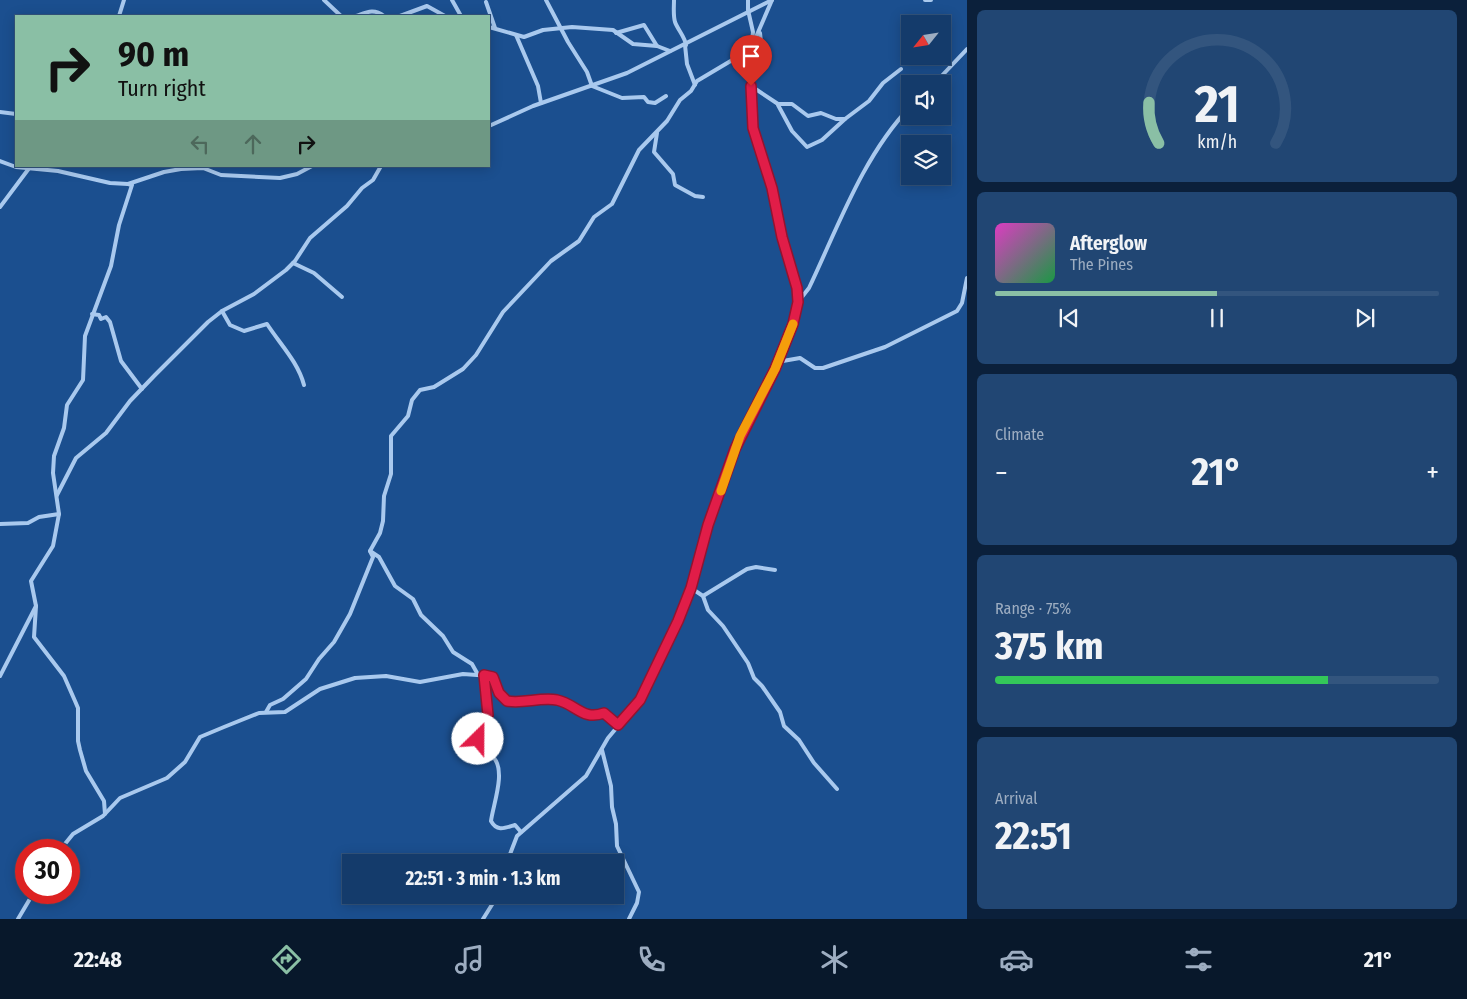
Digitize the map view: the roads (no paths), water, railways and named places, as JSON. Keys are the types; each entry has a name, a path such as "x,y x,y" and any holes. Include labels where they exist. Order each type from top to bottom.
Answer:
{"street":[{"path":"119,15 124,0"},
{"path":"324,0 340,15"},
{"path":"452,0 461,15"},
{"path":"546,0 561,30 587,72 592,86 622,98 644,98 648,102 655,103 666,96"},
{"path":"674,0 674,20 685,39 687,64 695,85"},
{"path":"510,854 515,839 521,832 590,770 618,725 640,700 691,588 708,525 740,436 778,362 793,324 798,302 797,288 782,237 772,188 753,128 750,54 753,32 748,10 748,0"},
{"path":"490,126 541,103 627,73 748,10 772,0"},
{"path":"752,47 760,33 772,0"},
{"path":"925,0 931,0"},
{"path":"486,2 495,28"},
{"path":"403,15 426,6 443,15"},
{"path":"359,15 376,11 382,15"},
{"path":"616,33 644,25 657,46"},
{"path":"490,27 527,37 543,30 561,30 572,27 613,30 633,44 657,46 670,51"},
{"path":"760,33 762,51"},
{"path":"515,35 538,86 541,103"},
{"path":"942,75 967,49"},
{"path":"370,551 380,533 383,521 384,496 391,474 391,436 408,416 414,397 420,390 434,387 465,368 476,355 503,312 551,261 579,241 594,217 612,204 634,156 659,130 680,100 712,72 750,54"},
{"path":"751,86 778,104 792,131 807,147 822,140 826,134 869,101 883,83 901,69"},
{"path":"778,104 792,104 808,116 821,113 836,120 845,119"},
{"path":"0,112 15,114"},
{"path":"798,302 809,288 875,151 901,116"},
{"path":"659,130 654,147 656,155 674,174 675,185 696,196 702,197"},
{"path":"0,161 15,164"},
{"path":"0,207 30,168 58,171 110,183 128,184 164,172 181,169 203,168 221,175 280,178 297,174 310,167"},
{"path":"57,495 76,458 106,433 142,389 194,335 222,312 254,294 293,263 307,242 343,210 362,188 373,180 380,167"},
{"path":"105,814 104,800 86,770 80,750 78,714 75,701 64,676 34,637 36,606 31,581 52,550 59,514 53,462 65,424 67,405 83,380 84,341 113,258 114,242 124,205 132,188 132,185 128,184"},
{"path":"293,263 314,273 342,297"},
{"path":"778,362 800,358 815,368 823,368 885,347 957,311 962,303 967,278"},
{"path":"222,312 230,325 244,331 267,324 282,343 300,373 304,385"},
{"path":"92,314 98,315 100,318 106,317 110,322 121,361 142,389"},
{"path":"0,524 28,523 39,518 59,514"},
{"path":"370,551 379,556 395,586 413,599 421,615 442,634 453,652 472,664 477,673"},
{"path":"266,712 270,705 283,699 306,679 319,659 334,642 361,589 373,558 370,551"},
{"path":"703,596 748,569 756,567 775,570"},
{"path":"691,588 703,596 708,610 723,626 748,664 754,678 780,712 784,726 797,737 814,763 837,789"},
{"path":"0,676 36,606"},
{"path":"69,839 73,834 105,814 120,798 167,778 185,762 200,738 266,712 285,712 320,690 355,678 386,676 420,682 477,673 493,677 499,693 507,701 557,700 582,714 596,716 604,713 618,725"},
{"path":"484,675 488,715 477,743 478,748 493,757 498,768 497,792 491,820 498,828 502,829 515,825 521,832"},
{"path":"602,750 611,786 617,846 639,892 637,903 629,919"},
{"path":"18,919 27,904"},
{"path":"483,919 492,904"}]}
